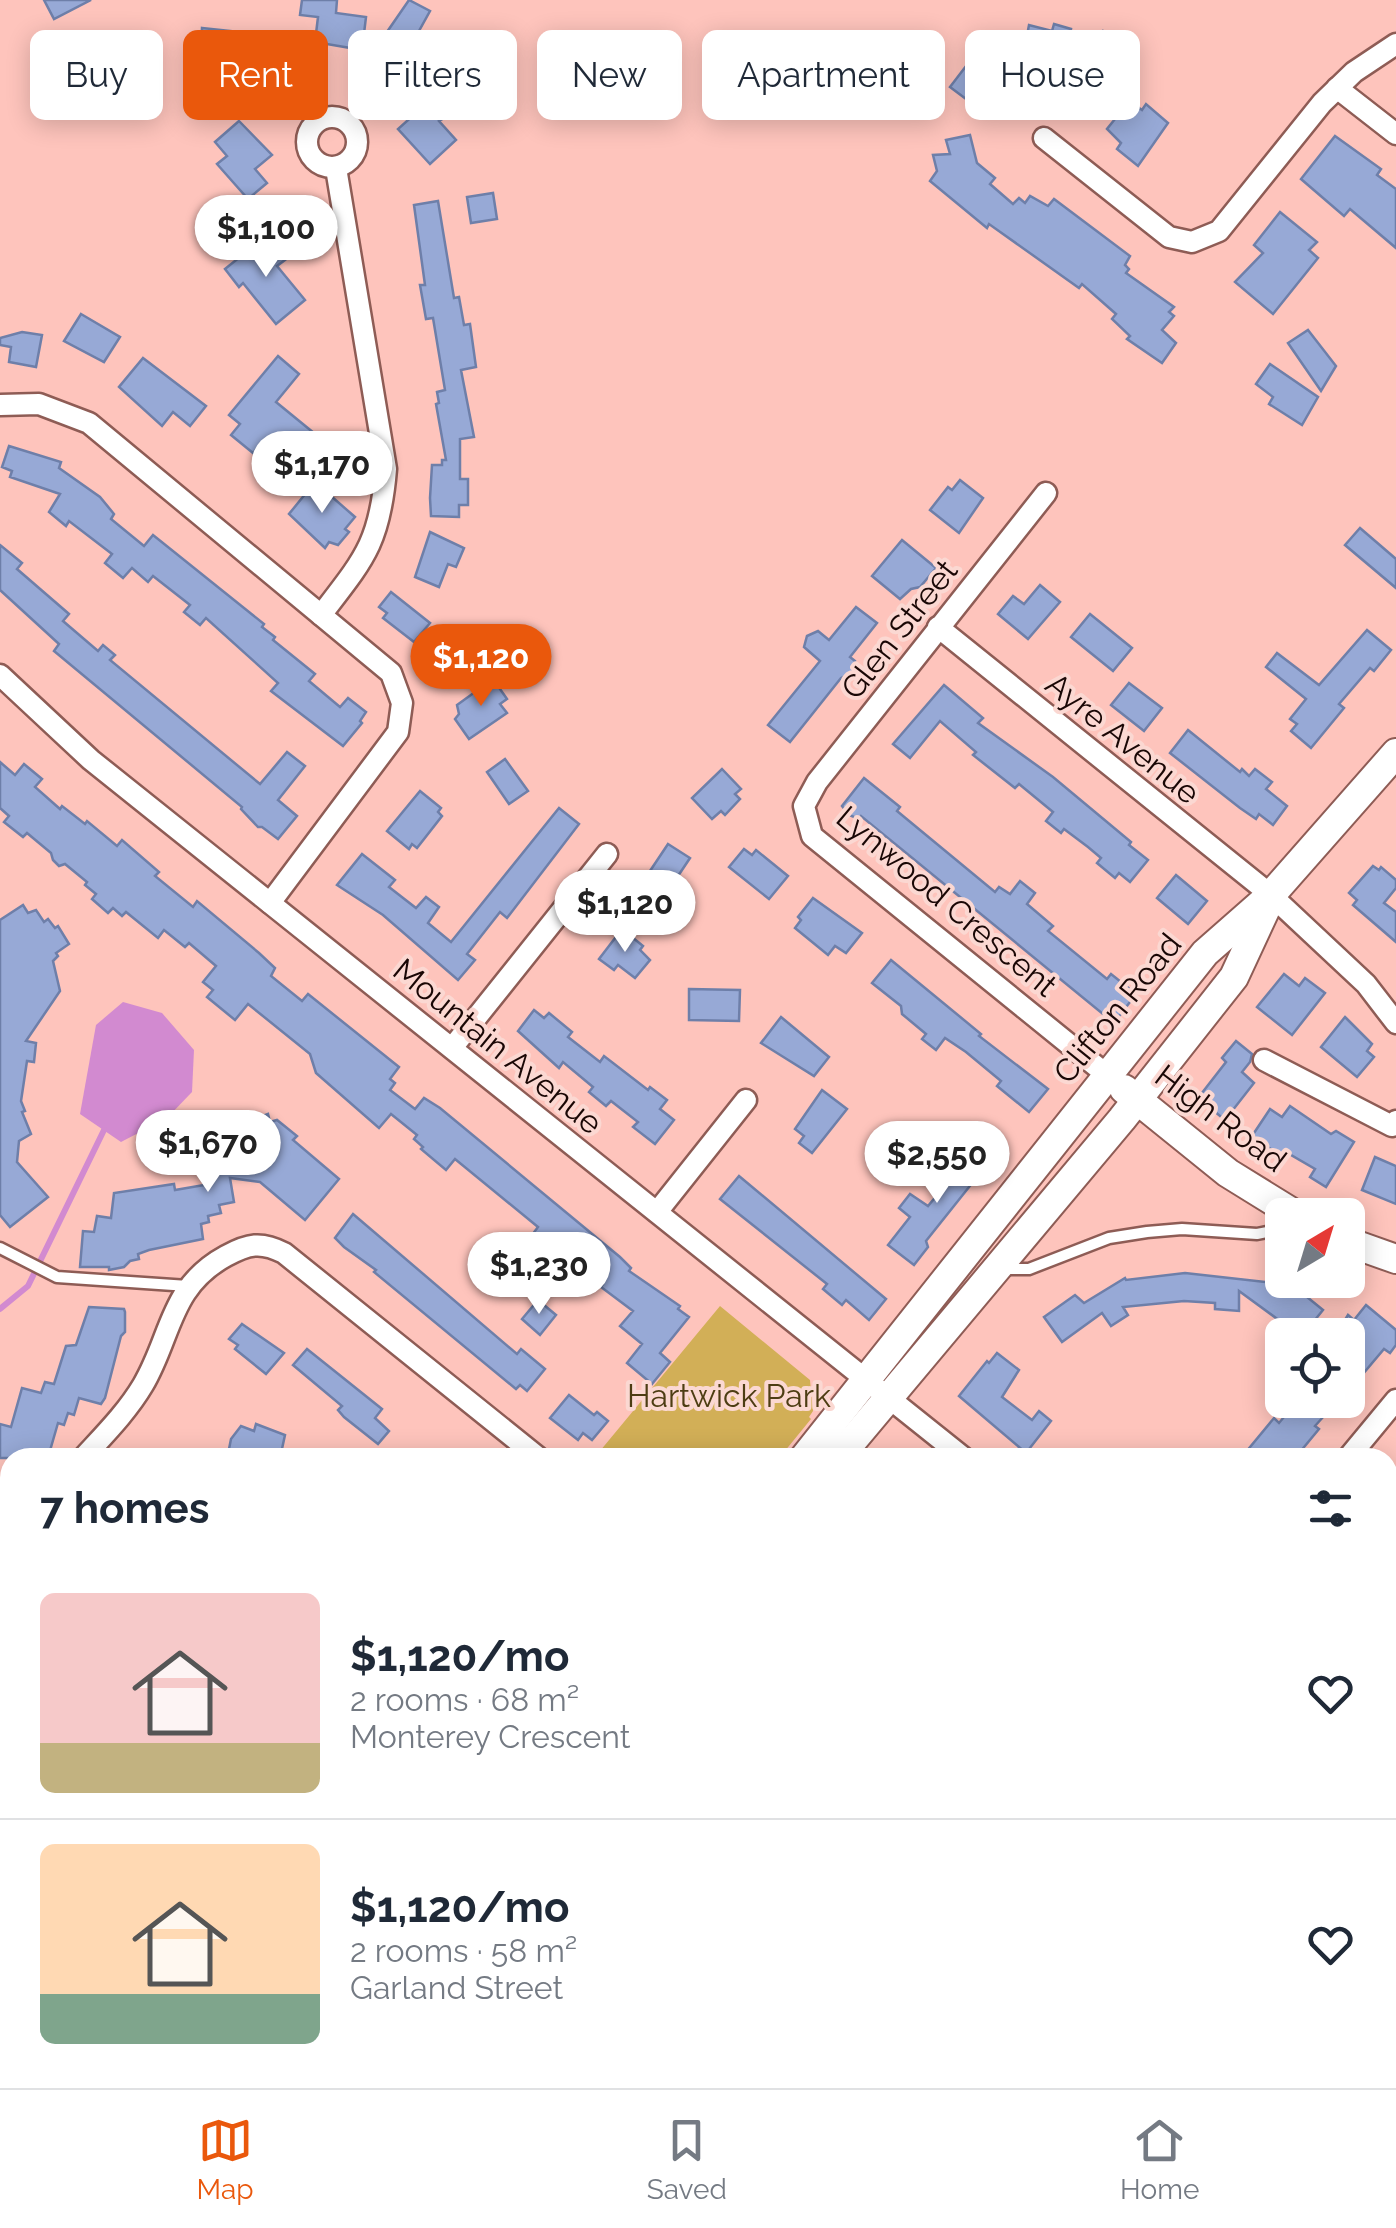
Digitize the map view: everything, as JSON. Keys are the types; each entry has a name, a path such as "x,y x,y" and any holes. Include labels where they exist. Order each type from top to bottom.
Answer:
{"main road":[{"name":"Clifton Road","path":"844,1448 877,1388 1107,1075 1206,952 1271,896 1396,753"},
{"name":"Clifton Road","path":"814,1448 996,1268 1137,1101 1234,978 1271,896"},
{"name":"High Road","path":"1107,1075 1228,1173 1268,1198"},
{"path":"1365,1248 1396,1259"}],"street":[{"path":"1044,138 1169,236 1192,242 1219,231 1322,102 1354,72 1396,44"},
{"path":"1337,88 1396,134"},
{"path":"321,615 366,555 383,514 386,470 336,168"},
{"path":"0,405 39,404 90,424 390,673 402,703 398,732 270,903"},
{"name":"Glen Street","path":"804,806 816,782 1046,493"},
{"name":"Ayre Avenue","path":"938,627 1271,896 1366,984 1396,1023"},
{"name":"Mountain Avenue","path":"4,681 91,760 952,1448"},
{"name":"Lynwood Crescent","path":"804,806 812,836 1107,1075"},
{"path":"452,1048 608,854"},
{"path":"1264,1060 1392,1126 1396,1121"},
{"path":"657,1212 746,1100"},
{"path":"91,1448 142,1388 172,1312 188,1286 215,1262 239,1249 267,1244 284,1253 527,1448"},
{"path":"1356,1448 1396,1400"}],"lane":[{"path":"996,1268 1028,1269 1109,1238 1147,1232 1182,1229 1265,1233"},
{"path":"2,1249 57,1277 188,1286"}],"green space":[{"name":"Hartwick Park","path":"720,1306 810,1380 811,1419 787,1448 602,1448"}],"shaded area":[{"path":"123,1002 162,1013 194,1050 192,1092 167,1118 121,1142 80,1114 96,1025"}],"building":[{"path":"44,0 91,0 54,19"},
{"path":"302,0 337,0 336,13 366,17 364,30 348,30 348,48 328,44 328,30 316,30 318,17 300,15"},
{"path":"409,0 430,11 420,30 388,30"},
{"path":"1054,24 1071,29 1071,30 1052,30"},
{"path":"965,67 965,98 950,87"},
{"path":"1146,104 1168,123 1138,166 1117,149 1121,143 1107,129 1114,120 1140,120 1140,109"},
{"path":"408,120 441,120 456,140 430,164 398,129"},
{"path":"239,121 272,155 255,169 267,183 248,199 217,164 227,156 215,142"},
{"path":"970,135 977,163 995,178 990,184 1013,204 1019,198 1025,203 1030,196 1048,206 1054,199 1130,256 1126,273 1174,307 1169,312 1174,316 1162,330 1176,343 1162,363 1127,339 1130,336 1112,319 1116,314 1082,284 1079,288 989,224 987,228 930,181 937,171 933,155 950,154 946,140"},
{"path":"1335,136 1381,169 1377,175 1396,189 1396,248 1350,209 1344,216 1301,179"},
{"path":"493,193 497,219 471,223 467,197"},
{"path":"438,201 454,298 459,297 464,325 470,324 476,367 461,370 474,437 460,439 460,479 468,479 468,505 459,505 459,517 431,516 432,465 442,465 442,460 446,460 436,404 437,392 445,390 433,318 426,319 420,285 425,285 414,205"},
{"path":"1280,212 1317,242 1309,250 1318,258 1273,314 1235,282 1263,253 1254,245"},
{"path":"266,236 285,260 277,266 305,300 276,324 243,283 239,287 225,269"},
{"path":"81,314 120,337 104,362 64,341"},
{"path":"1308,330 1336,366 1321,391 1288,343"},
{"path":"22,332 42,335 36,367 9,362 11,347 0,345 0,338"},
{"path":"278,356 299,374 276,402 320,438 304,458 293,449 284,460 263,442 253,453 231,435 240,424 229,415"},
{"path":"143,358 206,406 190,426 173,412 162,426 119,387"},
{"path":"1270,364 1318,397 1302,425 1269,404 1273,397 1256,384"},
{"path":"9,446 61,462 59,468 100,497 114,514 111,519 144,546 153,535 264,624 262,627 275,637 273,640 315,674 309,681 340,707 348,698 366,712 343,746 271,691 278,683 206,618 200,625 184,612 190,605 153,576 148,582 132,568 123,578 105,563 112,554 69,521 66,526 49,512 60,494 10,477 12,471 2,467"},
{"path":"960,480 983,498 959,533 930,510 948,487 952,490"},
{"path":"315,482 355,517 338,545 329,542 325,548 289,514"},
{"path":"1360,528 1396,559 1396,588 1345,545"},
{"path":"430,532 464,548 456,567 448,564 439,587 415,577"},
{"path":"902,540 936,568 920,587 900,599 872,576"},
{"path":"0,545 22,563 17,569 69,614 63,621 98,651 103,645 115,655 110,660 260,784 287,752 305,766 278,800 297,816 278,839 258,827 242,807 54,651 59,644 0,590"},
{"path":"1040,585 1060,602 1028,639 998,614 1013,596 1024,604"},
{"path":"391,592 430,623 414,642 383,618 387,613 379,607"},
{"path":"856,607 877,623 850,657 855,661 852,673 841,678 790,742 768,725 820,661 804,647 807,636 818,631 829,640"},
{"path":"1090,614 1132,648 1113,671 1071,637"},
{"path":"1367,630 1391,650 1339,704 1344,708 1311,748 1291,731 1297,724 1290,719 1306,699 1266,667 1277,653 1319,685"},
{"path":"493,679 507,699 500,704 507,713 469,739 455,719 459,714 457,705"},
{"path":"1129,683 1162,708 1144,731 1111,705"},
{"path":"944,685 983,718 978,723 1053,777 1148,860 1130,882 1119,873 1115,878 1097,863 1101,858 1088,847 1046,821 1053,812 1019,784 1015,788 973,755 976,752 940,721 910,758 893,744"},
{"path":"1188,730 1240,772 1242,769 1249,776 1255,769 1272,782 1266,789 1287,806 1273,825 1259,814 1256,819 1240,808 1170,753"},
{"path":"505,759 528,791 509,804 487,772"},
{"path":"0,762 15,775 24,764 42,779 35,787 60,809 62,806 85,824 87,821 117,846 122,840 159,872 155,876 193,907 197,901 259,953 275,968 271,976 302,1001 308,994 399,1067 390,1079 395,1083 390,1090 415,1109 424,1098 440,1108 620,1257 631,1268 629,1271 680,1306 678,1309 689,1317 660,1353 670,1362 652,1384 627,1363 642,1344 620,1326 633,1311 601,1287 603,1284 582,1268 585,1265 558,1243 549,1254 529,1239 538,1227 455,1159 446,1170 421,1149 414,1139 417,1135 391,1114 379,1128 316,1073 310,1054 248,1004 235,1020 207,997 213,990 203,982 216,966 189,943 185,947 164,930 158,938 126,912 122,916 113,908 108,913 92,899 96,894 85,885 87,882 65,864 59,866 51,853 27,833 23,837 4,822 9,816 0,808"},
{"path":"722,769 741,789 735,794 740,799 725,815 721,811 712,819 692,798"},
{"path":"864,778 900,807 897,811 995,892 999,887 1010,894 1020,881 1035,893 1027,904 1053,926 1048,931 1107,979 1111,974 1136,994 1114,1023 861,816 859,819 849,815 842,806"},
{"path":"420,791 441,808 438,812 442,816 417,848 412,844 409,849 387,831"},
{"path":"559,808 579,824 507,918 500,912 467,954 475,960 458,980 383,915 337,885 362,854 395,880 389,887 416,908 426,897 439,907 428,923 451,942"},
{"path":"668,844 690,858 668,891 646,877"},
{"path":"744,849 752,855 756,850 788,876 769,899 729,867"},
{"path":"1373,866 1379,870 1381,867 1396,880 1396,888 1384,903 1396,912 1396,942 1353,905 1357,900 1349,893"},
{"path":"1176,875 1207,901 1188,924 1157,898"},
{"path":"813,898 862,933 846,953 835,946 828,955 795,928 801,920 798,917"},
{"path":"662,899 680,913 667,930 648,916"},
{"path":"23,905 28,913 36,910 44,922 48,919 55,928 58,926 69,944 56,953 53,961 60,991 26,1041 36,1043 34,1062 27,1061 21,1101 31,1134 19,1141 17,1162 48,1197 10,1227 0,1215 0,920"},
{"path":"622,929 643,946 640,950 650,960 635,978 618,965 614,970 599,959"},
{"path":"891,960 1048,1089 1029,1112 997,1086 1001,1081 966,1052 945,1038 936,1050 922,1039 926,1034 902,1014 901,1006 872,983"},
{"path":"1284,974 1299,986 1305,978 1325,993 1292,1035 1257,1007"},
{"path":"689,989 740,990 739,1021 689,1020"},
{"path":"534,1010 544,1018 549,1013 572,1032 568,1037 600,1062 604,1056 667,1100 660,1109 674,1120 655,1144 633,1127 638,1122 611,1101 606,1106 589,1092 593,1087 563,1062 559,1068 518,1031"},
{"path":"781,1017 829,1057 814,1076 761,1043"},
{"path":"1345,1017 1372,1044 1367,1051 1374,1057 1357,1077 1321,1047"},
{"path":"1236,1041 1252,1054 1242,1072 1254,1083 1225,1120 1198,1098 1226,1062 1222,1058"},
{"path":"822,1090 847,1109 812,1153 799,1143 804,1136 795,1129"},
{"path":"1290,1106 1331,1134 1336,1131 1354,1142 1326,1187 1310,1177 1315,1169 1284,1151 1281,1156 1252,1136 1270,1109 1282,1117"},
{"path":"268,1114 270,1122 277,1120 297,1136 293,1140 339,1179 305,1220 260,1182 230,1178 234,1202 219,1205 221,1213 208,1216 209,1222 201,1224 203,1239 149,1250 124,1267 80,1267 83,1231 94,1232 97,1216 111,1218 114,1193 174,1184 175,1190 210,1184 207,1166 214,1164 221,1125 234,1127"},
{"path":"975,1142 993,1157 926,1241 928,1247 914,1265 888,1245 910,1217 899,1208 910,1194 928,1206"},
{"path":"1375,1157 1396,1166 1396,1204 1362,1190"},
{"path":"739,1176 886,1299 869,1320 846,1300 842,1305 823,1289 827,1284 720,1199"},
{"path":"353,1214 517,1354 521,1349 545,1369 527,1391 520,1385 516,1389 335,1238"},
{"path":"1185,1273 1265,1282 1265,1298 1308,1298 1323,1310 1317,1318 1276,1318 1239,1291 1239,1311 1215,1309 1215,1303 1184,1301 1123,1307 1128,1315 1111,1326 1102,1313 1062,1342 1044,1317 1075,1295 1084,1303 1126,1280"},
{"path":"538,1300 556,1315 540,1335 522,1319"},
{"path":"1366,1305 1396,1330 1396,1345 1390,1353 1384,1349 1365,1372 1365,1318 1356,1318"},
{"path":"89,1307 124,1309 125,1332 101,1404 79,1398 74,1415 68,1413 64,1425 58,1423 51,1448 0,1448 0,1424 11,1427 22,1388 41,1393 45,1382 54,1384 66,1346 76,1345"},
{"path":"242,1324 284,1353 266,1374 235,1349 238,1345 229,1339"},
{"path":"307,1349 382,1409 375,1418 389,1431 378,1444 344,1417 338,1410 342,1406 293,1365"},
{"path":"997,1353 1019,1370 1002,1397 1032,1420 1039,1411 1051,1421 1030,1448 1020,1448 959,1396"},
{"path":"569,1395 608,1421 592,1440 583,1433 578,1440 550,1418"},
{"path":"1274,1418 1279,1423 1283,1418 1322,1418 1315,1426 1319,1429 1303,1448 1249,1448"},
{"path":"256,1424 285,1435 282,1448 229,1448 241,1426 254,1431"}],"waterway":[{"path":"0,1309 28,1286 104,1130"}]}
